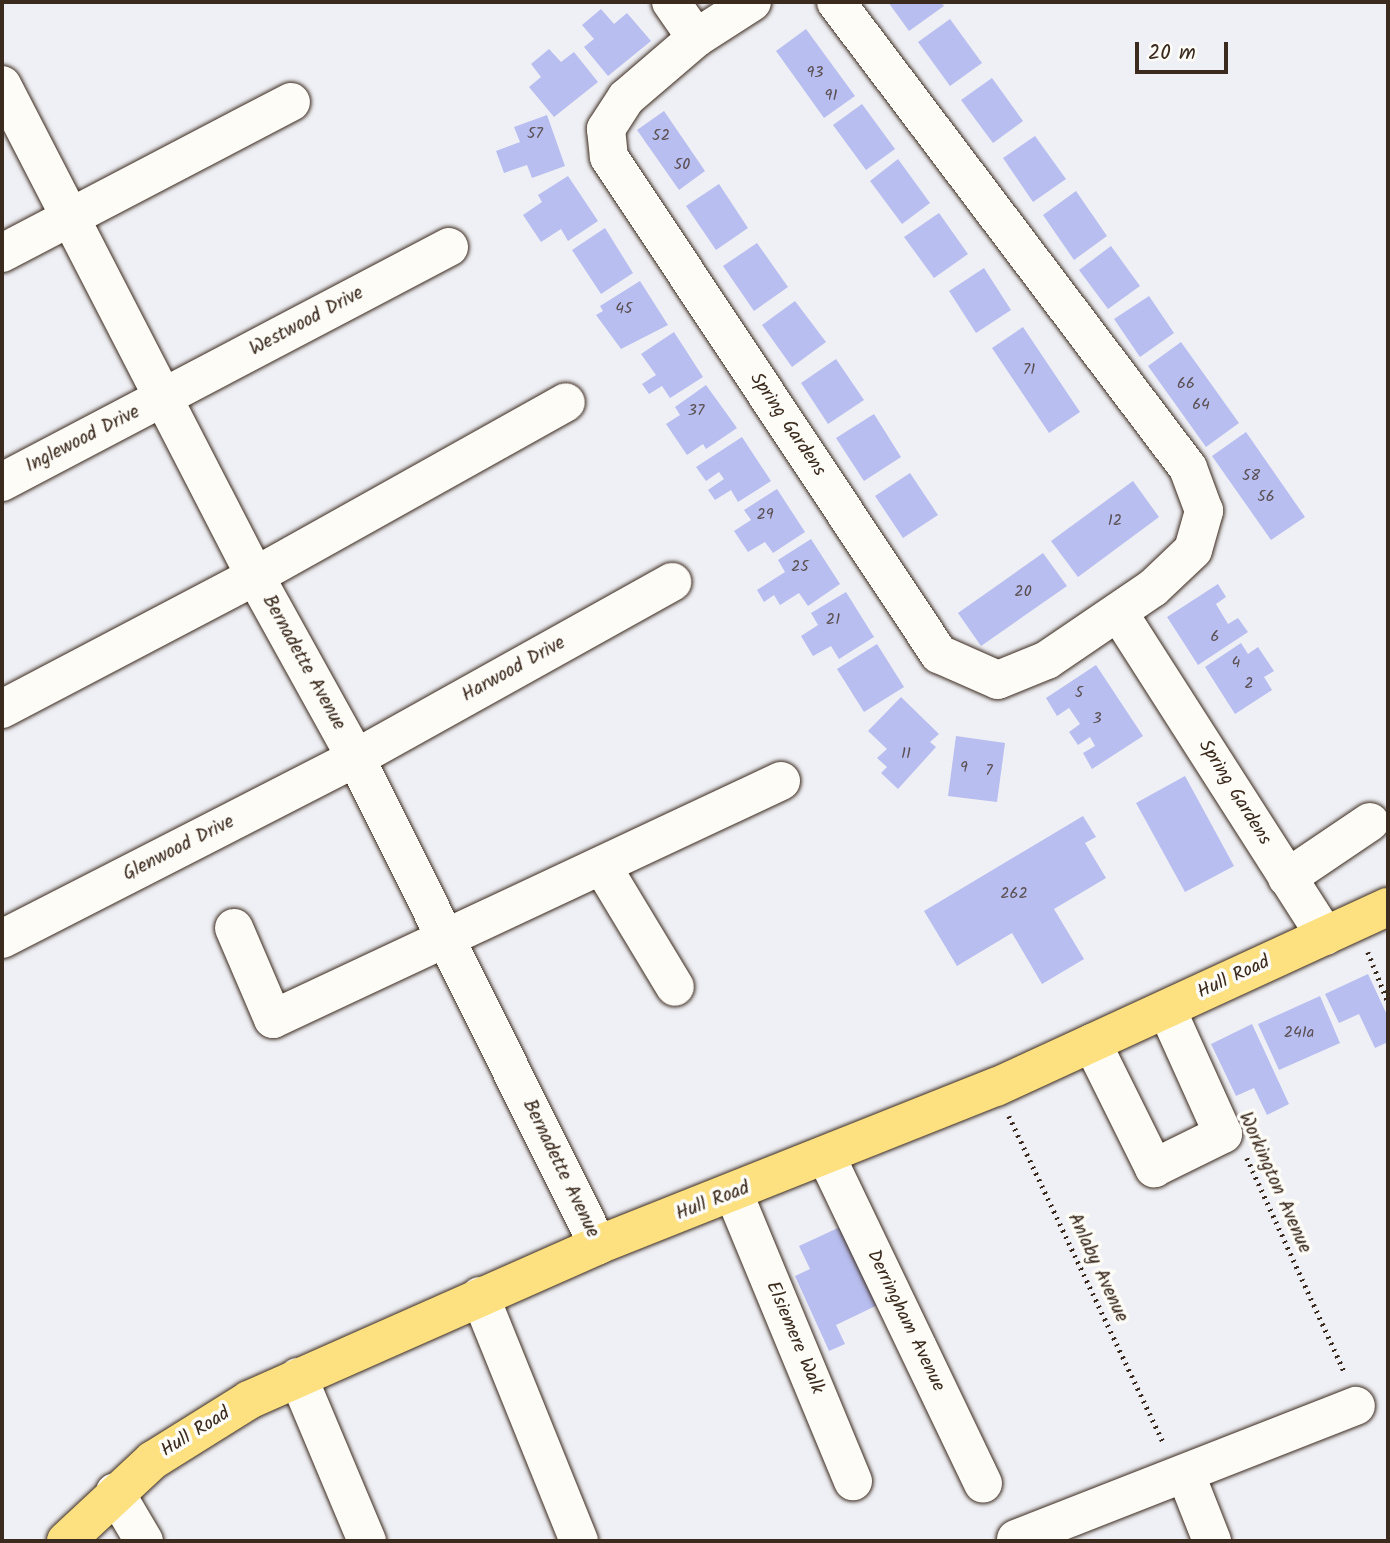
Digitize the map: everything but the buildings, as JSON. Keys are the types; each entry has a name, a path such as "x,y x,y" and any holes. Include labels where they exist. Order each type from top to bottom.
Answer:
{"main road":[{"name":"Hull Road","path":"66,1541 115,1492 153,1460 248,1400 598,1245 827,1158 996,1087 1356,921"}],"street":[{"path":"671,2 696,38"},
{"name":"Spring Gardens","path":"752,2 696,38 626,98 606,129 609,157 939,654 998,680 1047,660 1120,615 1193,550 1204,511 1188,468 836,2"},
{"name":"Bernadette Avenue","path":"2,85 255,576 356,758 443,941 598,1245"},
{"path":"2,253 69,215 291,102"},
{"name":"Westwood Drive","path":"165,398 449,247"},
{"name":"Inglewood Drive","path":"2,482 165,398"},
{"path":"2,709 255,576 566,402"},
{"name":"Harwood Drive","path":"356,758 672,582"},
{"name":"Spring Gardens","path":"1120,615 1287,878 1356,921"},
{"name":"Glenwood Drive","path":"2,939 356,758"},
{"path":"234,928 274,1019 781,781"},
{"path":"1287,878 1370,822"},
{"path":"602,866 675,987"},
{"path":"1092,1043 1154,1168 1223,1134 1167,1010"},
{"name":"Derringham Avenue","path":"827,1158 983,1484"},
{"name":"Elsiemere Walk","path":"734,1194 853,1481"},
{"path":"480,1296 579,1541"},
{"path":"298,1377 367,1541"},
{"path":"1016,1539 1177,1462 1350,1390"},
{"path":"1177,1462 1212,1541"},
{"path":"115,1492 144,1541"}],"path":[{"path":"1356,921 1388,1002"},
{"name":"Anlaby Avenue","path":"996,1087 1177,1462"},
{"name":"Workington Avenue","path":"1241,1144 1350,1390"}]}
